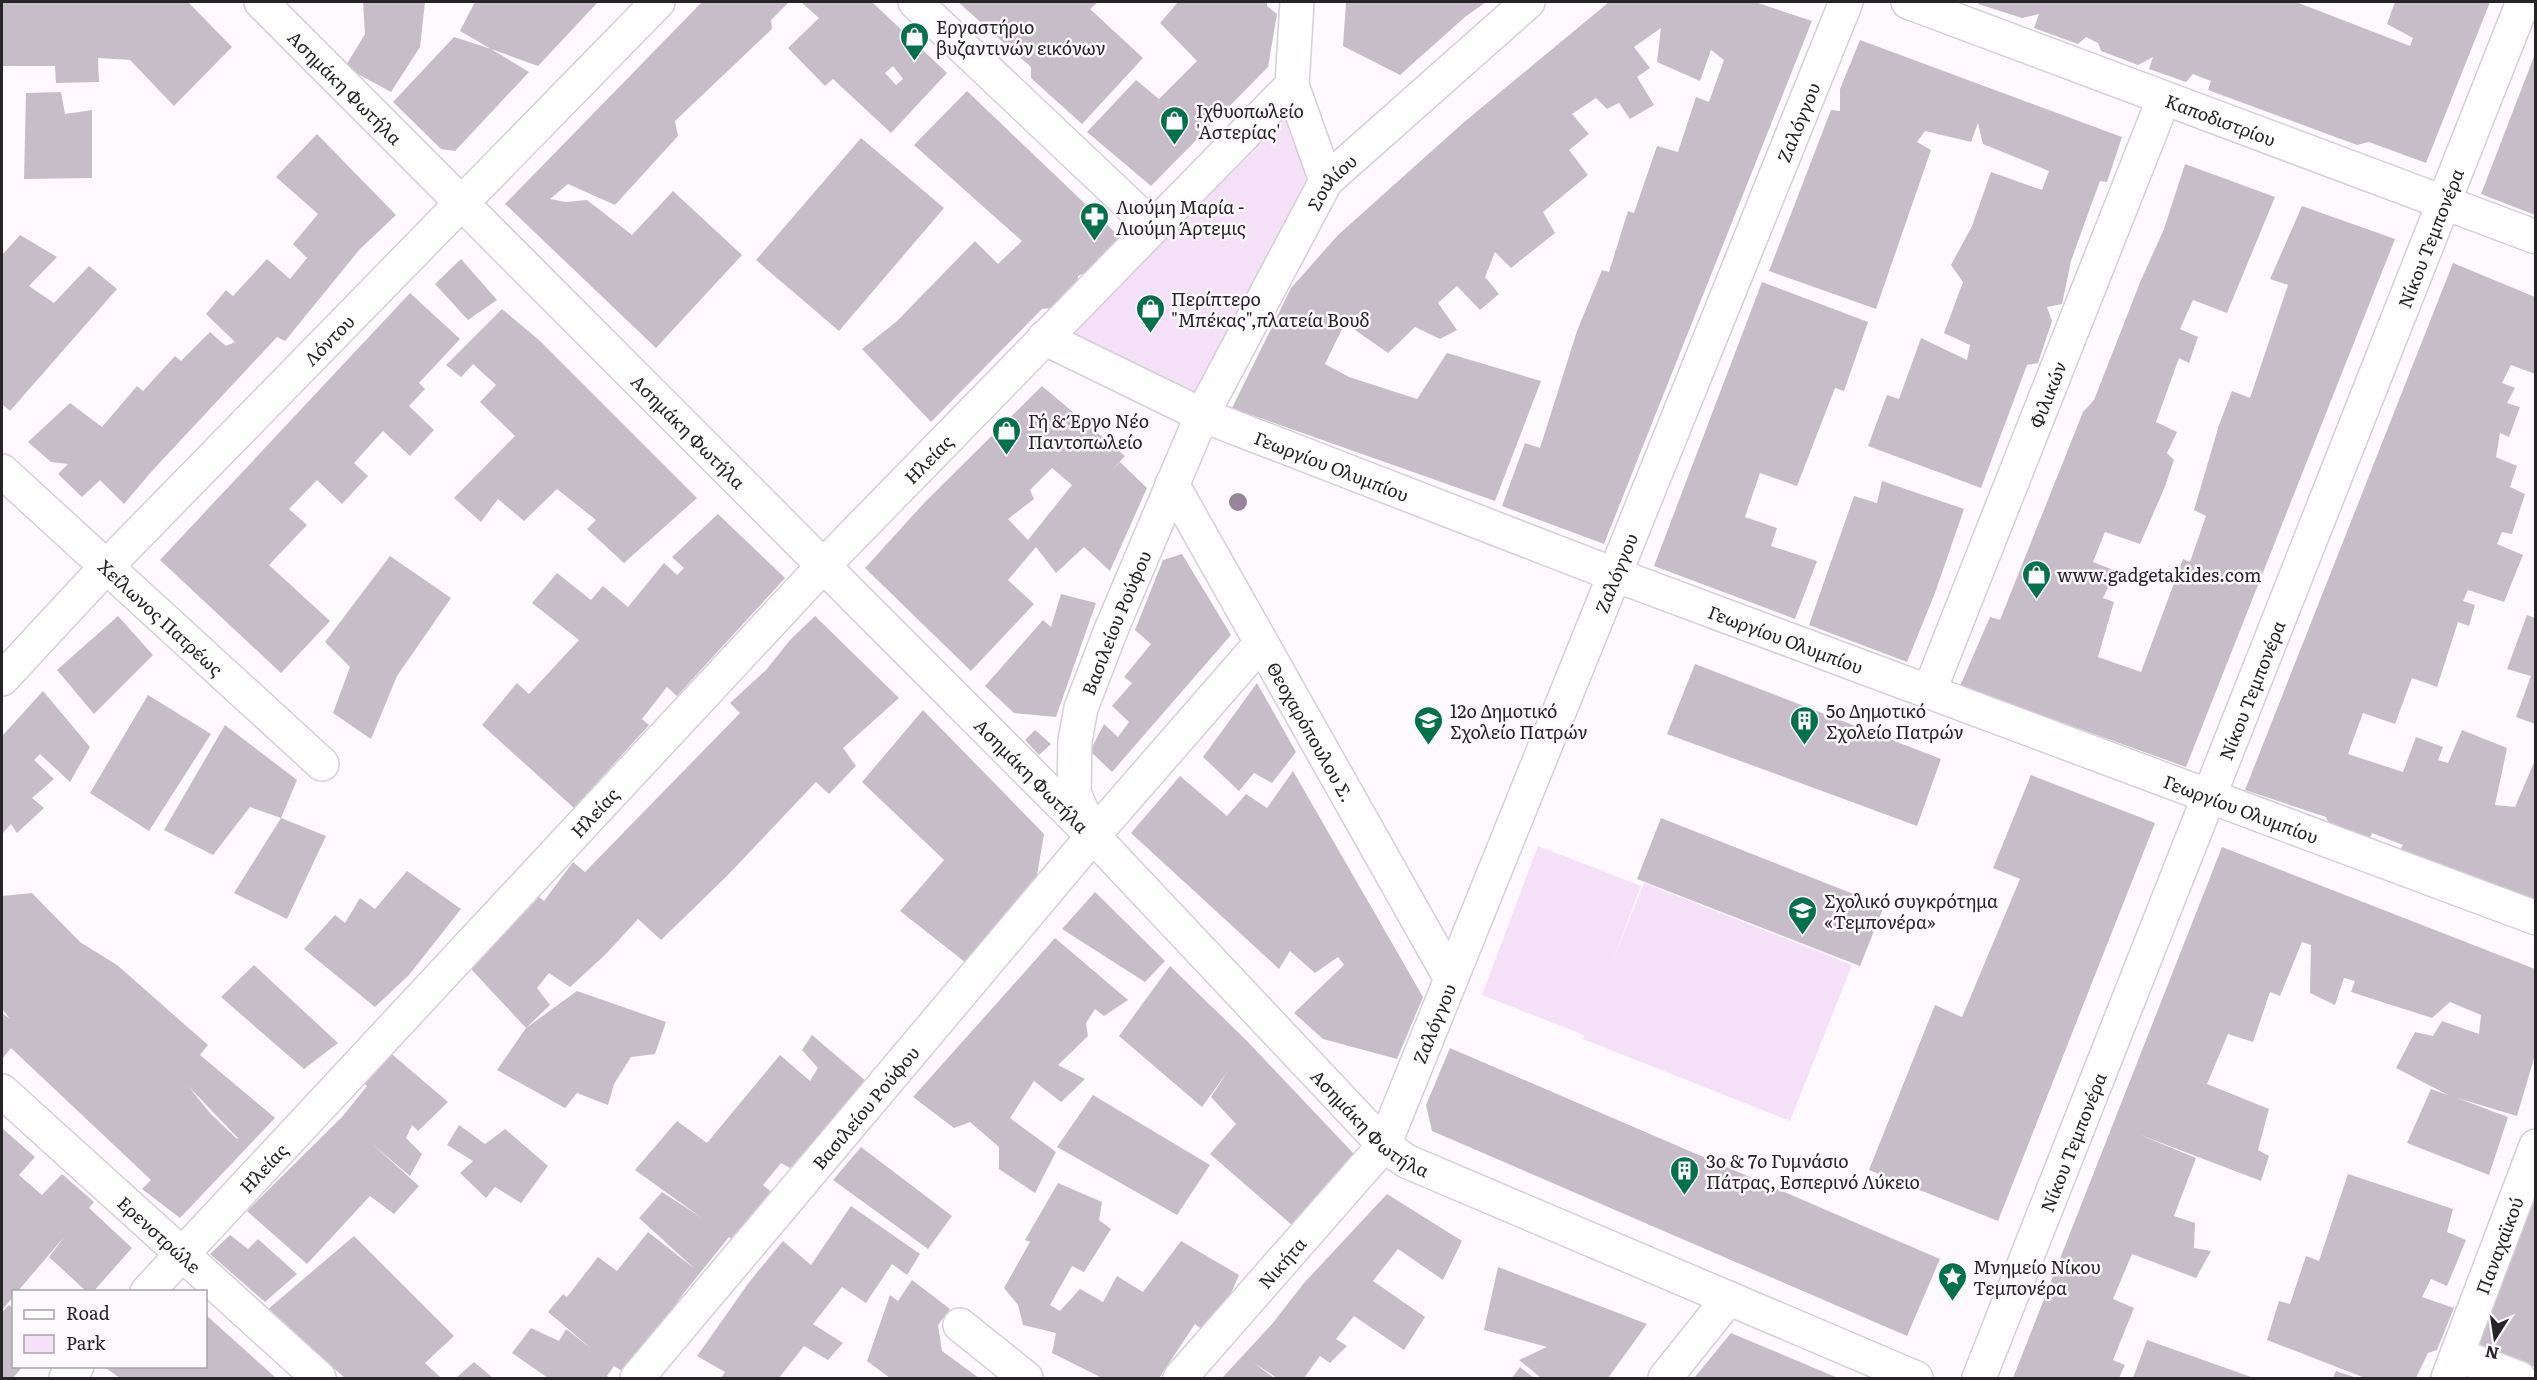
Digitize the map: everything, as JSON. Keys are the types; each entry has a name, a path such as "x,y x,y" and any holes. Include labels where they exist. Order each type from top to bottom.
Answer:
{"street":[{"name":"Ασημάκη Φωτήλα","path":"261,2 1093,836 1384,1144 1406,1161 1916,1378"},
{"name":"Λόντου","path":"2,679 106,567 658,2"},
{"path":"915,2 1152,226"},
{"path":"1297,2 1292,85 1326,181"},
{"name":"Σουλίου","path":"1202,415 1326,181 1528,2"},
{"name":"Ζαλόγγου","path":"1384,1144 1846,2"},
{"name":"Καποδιστρίου","path":"1908,2 2535,237"},
{"name":"Νίκου Τεμπονέρα","path":"1979,1378 2523,2"},
{"name":"Ηλείας","path":"149,1290 824,565 1152,226 1292,85"},
{"name":"Φιλικών","path":"1929,692 2164,98"},
{"name":"Γεωργίου Ολυμπίου","path":"1044,338 1202,415 1613,574 2535,918"},
{"name":"Βασιλείου Ρούφου","path":"1093,836 1074,793 1075,741 1081,708 1202,415"},
{"name":"Χείλωνος Πατρέως","path":"2,471 322,764"},
{"name":"Θεοχαρόπουλου Σ.","path":"1172,484 1451,979"},
{"name":"Βασιλείου Ρούφου","path":"637,1378 1093,836 1261,643"},
{"name":"Ερενστρώλε","path":"2,1091 319,1378"},
{"name":"Νικήτα","path":"1180,1378 1384,1144"},
{"name":"Παναχαϊκού","path":"2453,1367 2535,1146"},
{"path":"1665,1378 1729,1298"},
{"path":"960,1325 1026,1378"},
{"path":"2453,1367 2519,1378"}],"green space":[{"path":"1292,85 1326,181 1202,415 1044,338"},
{"path":"1538,846 1641,886 1612,962 1644,883 1852,965 1790,1121 1583,1039 1584,1035 1482,995"}],"building":[{"path":"2,2 188,2 232,47 174,106 130,60 98,58 99,82 56,83 55,66 2,66"},
{"path":"363,2 425,2 420,47 391,92 345,67 365,34"},
{"path":"475,2 598,2 538,66 491,49 460,31"},
{"path":"702,2 789,2 771,20 772,29 675,121 678,136 615,205 568,184 550,199 566,202 587,200 632,235 673,191 742,255 656,348 505,204"},
{"path":"801,2 872,2 947,73 891,133 833,79 825,86 788,48 819,18","holes":["893,66 903,79 896,85 885,73"]},
{"path":"958,2 1098,2 1090,9 1143,58 1082,124 1031,78 1031,67"},
{"path":"1178,2 1267,2 1267,6 1277,14 1268,67 1151,186 1087,132 1136,80 1159,99 1197,61 1160,23"},
{"path":"1346,2 1486,2 1465,17 1400,75 1343,46"},
{"path":"1609,2 1755,2 1812,21 1604,544 1502,506 1525,443 1540,448 1577,331 1602,270 1609,272 1628,211 1634,213 1657,146 1678,152 1696,97 1709,102 1724,60 1711,50 1700,81 1657,62 1661,28 1634,47 1650,68 1637,77 1654,105 1630,119 1619,103 1607,109 1596,98 1572,114 1589,134 1569,150 1588,175 1543,212 1555,233 1511,268 1495,252 1485,277 1499,294 1480,310 1457,286 1438,303 1457,330 1440,339 1415,327 1388,353 1345,323 1325,364 1349,377 1417,399 1447,353 1541,381 1495,501 1232,408 1291,288 1338,235 1463,123"},
{"path":"1979,2 2296,2 2410,46 2413,38 2387,24 2395,2 2490,2 2426,163 2369,142 2357,145 2208,90 2211,81 2193,74 2186,82 2149,69 2153,57 2138,65 2101,51 2098,43 2086,37 2078,44 2034,28 2039,14 2022,18 1978,4"},
{"path":"454,37 491,49 529,72 455,151 441,149 393,102"},
{"path":"1860,40 2122,137 2107,182 2100,181 2090,208 2071,261 2062,304 2047,307 2052,321 2038,363 2027,365 1981,488 1868,446 1887,395 1899,399 1921,338 1967,360 1970,345 1944,333 1963,282 1951,265 1972,226 1991,172 2042,190 2049,171 1983,144 1978,123 1971,142 1925,131 1917,142 1931,150 1876,309 1769,271 1831,110 1840,111 1840,89"},
{"path":"2535,54 2535,215 2481,194"},
{"path":"967,91 1123,240 1088,271 1078,276 1077,289 1063,307 1042,309 931,422 862,349 896,322 975,241 998,264 1022,241 914,145"},
{"path":"61,92 65,114 92,110 92,178 24,179 26,93"},
{"path":"317,134 396,215 360,249 285,341 277,337 124,504 100,480 82,497 58,474 68,464 51,462 28,442 70,403 102,427 137,386 143,391 175,356 181,361 210,332 226,346 235,342 206,314 226,290 233,296 267,259 290,279 307,258 293,244 318,214 276,177"},
{"path":"861,138 944,208 839,331 756,260"},
{"path":"2185,164 2275,197 2227,313 2193,300 2180,329 2198,337 2189,363 2179,358 2156,422 2177,432 2167,453 2174,460 2164,489 2140,544 2105,532 2093,562 2116,571 2103,598 2114,602 2098,657 2141,672 2183,559 2190,562 2206,516 2194,510 2219,425 2232,391 2250,398 2288,285 2270,279 2302,206 2395,239 2186,767 1960,686 1990,617 2000,620 2083,412 2094,400 2141,280 2164,229"},
{"path":"20,235 57,257 29,286 54,303 89,266 117,289 10,411 2,404 2,255"},
{"path":"461,259 497,300 468,320 435,284"},
{"path":"2453,263 2535,297 2535,374 2511,365 2502,383 2515,388 2507,403 2520,407 2509,437 2500,433 2496,457 2517,466 2510,487 2525,494 2512,534 2502,532 2497,544 2523,555 2504,602 2468,590 2463,601 2475,605 2469,626 2458,622 2437,687 2412,678 2395,724 2363,713 2348,754 2403,772 2416,737 2443,747 2438,760 2448,763 2462,730 2507,748 2495,805 2515,807 2535,760 2535,903 2400,850 2403,845 2372,833 2369,840 2330,826 2326,817 2245,790"},
{"path":"1762,282 1868,322 1844,391 1835,388 1797,486 1760,473 1745,517 1777,528 1771,546 1817,561 1795,619 1654,566"},
{"path":"410,293 460,339 419,383 425,389 409,406 434,430 410,456 383,431 354,463 368,476 342,504 317,480 289,509 307,525 269,565 330,621 281,673 160,560"},
{"path":"502,309 540,341 697,498 624,563 587,529 596,520 557,489 524,521 498,499 481,522 454,498 515,436 480,402 496,385 473,364 461,377 446,365"},
{"path":"1042,386 1125,456 1113,469 1120,462 1147,488 1110,571 1084,547 1056,573 1036,547 1008,580 1034,604 971,671 865,568 925,502","holes":["1052,468 1072,485 1028,540 1008,519 1034,499 1030,490"]},
{"path":"1882,481 1964,509 1935,593 1907,662 1809,625 1854,496 1877,503"},
{"path":"718,514 785,578 677,696 667,687 642,719 649,725 574,808 482,725 517,683 529,694 579,640 532,603 557,573 591,600 603,586 628,607 664,563 677,575 684,568 672,557"},
{"path":"1182,554 1231,635 1112,772 1090,751 1104,724 1118,737 1129,722 1112,706 1132,683 1124,677 1151,644 1135,630 1163,560"},
{"path":"390,556 451,598 397,676 371,739 333,713 350,667 325,642"},
{"path":"1061,594 1096,603 1056,717 1014,713 985,686 1043,620 1051,627"},
{"path":"2527,615 2535,618 2535,724 2516,717 2531,676 2507,669"},
{"path":"118,616 153,655 94,714 57,670"},
{"path":"815,616 899,698 843,748 856,766 829,794 816,782 727,876 661,940 638,919 605,955 570,987 549,973 537,988 550,1005 526,1028 470,968 539,897 544,901 573,862 585,872 740,713 730,703 766,670 790,640"},
{"name":"5ο Δημοτικό Σχολείο Πατρών","path":"1695,664 1941,759 1917,826 1667,734"},
{"path":"1257,683 1296,752 1272,783 1254,773 1239,791 1203,757"},
{"path":"43,691 90,747 70,782 40,754 34,760 54,779 32,798 44,808 17,833 11,824 2,834 2,736"},
{"path":"148,695 211,734 149,831 90,793"},
{"path":"923,710 1044,834 1034,893 970,966 900,911 944,860 862,782"},
{"path":"225,725 297,780 281,818 250,807 213,855 164,830"},
{"path":"1035,730 1051,744 1039,755 1025,740"},
{"path":"1293,771 1423,997 1397,1059 1323,1039 1294,1013 1344,965 1338,957 1315,973 1290,951 1279,969 1131,833 1180,776 1227,816 1246,794 1267,808"},
{"path":"2031,775 2155,823 1998,1221 1869,1170 1935,1005 1962,1017 2020,879 1993,868"},
{"path":"281,818 326,836 287,919 234,893"},
{"path":"1661,818 1884,906 1860,966 1637,879"},
{"path":"2222,847 2535,969 2535,1055 2517,1116 2457,1098 2508,1117 2489,1175 2407,1143 2431,1089 2448,1095 2396,1068 2415,1032 2433,1036 2442,1021 2479,1034 2481,1015 2450,1002 2432,1018 2351,992 2355,981 2344,978 2335,1005 2310,993 2311,945 2302,942 2280,996 2270,992 2253,1042 2228,1034 2207,1084 2269,1109 2258,1150 2269,1156 2261,1181 2138,1134 2196,1158 2174,1216 2195,1223 2194,1248 2211,1251 2196,1278 2132,1254 2113,1299 2134,1308 2113,1360 2125,1365 2119,1378 2013,1378"},
{"path":"407,871 461,909 409,975 375,1007 304,949 335,915 345,923 360,898 375,909"},
{"path":"1095,892 1165,961 1145,982 1062,929"},
{"path":"32,893 80,942 117,965 208,1045 200,1055 275,1118 180,1218 142,1189 151,1180 11,1048 2,1059 2,1013 10,1019 2,1009 2,896","holes":["188,1086 238,1138 210,1113"]},
{"path":"1055,938 1128,1000 1104,1016 1095,1009 1086,1023 1088,1036 1058,1065 1085,1079 1061,1102 1034,1081 1010,1118 1056,1152 1035,1193 999,1169 999,1147 970,1122 954,1128 913,1097"},
{"path":"254,965 338,1043 304,1069 221,997"},
{"path":"1170,966 1247,1041 1355,1155 1292,1225 1210,1154 1236,1124 1211,1097 1228,1071 1202,1107 1119,1036"},
{"path":"577,991 666,1022 655,1054 631,1057 614,1084 608,1105 577,1093 565,1108 497,1070 526,1028"},
{"path":"812,1035 867,1082 790,1168 781,1163 763,1185 774,1194 737,1244 729,1237 683,1294 627,1374 614,1366 607,1376 609,1378 548,1378 512,1353 531,1328 559,1341 566,1329 592,1349 548,1312 563,1294 567,1297 598,1257 617,1271 648,1232 695,1269 639,1218 662,1192 702,1218 635,1170 677,1121 707,1143 780,1055 810,1081 818,1068 802,1050"},
{"name":"3ο & 7ο Γυμνάσιο Πάτρας, Εσπερινό Λύκειο","path":"1450,1048 1940,1259 1907,1336 1432,1131 1426,1105"},
{"path":"387,1050 448,1102 418,1131 412,1125 406,1138 422,1154 410,1176 371,1143 419,1186 394,1214 370,1196 307,1264 247,1211 342,1117 367,1086 360,1080"},
{"path":"1093,1095 1210,1165 1177,1215 1057,1147"},
{"path":"459,1125 485,1144 505,1129 548,1166 521,1203 495,1187 486,1198 460,1173 473,1161 447,1145"},
{"path":"2,1128 35,1157 19,1175 42,1195 62,1174 94,1202 89,1208 132,1248 95,1290 85,1290 49,1257 65,1236 19,1290 12,1290 12,1298 2,1310"},
{"path":"861,1147 952,1216 928,1249 833,1180"},
{"path":"2348,1174 2453,1209 2447,1232 2466,1240 2447,1286 2431,1279 2422,1297 2454,1308 2437,1350 2428,1353 2416,1378 2365,1378 2267,1340 2279,1301 2290,1304 2306,1256 2319,1261"},
{"path":"1058,1183 1102,1202 1099,1220 1111,1229 1084,1272 1072,1266 1050,1305 1060,1311 1080,1289 1103,1302 1117,1276 1143,1292 1181,1241 1239,1275 1228,1300 1203,1330 1195,1324 1159,1378 1102,1378 1052,1353 1056,1333 1023,1325 1018,1305 1004,1288 1030,1242 1025,1240"},
{"path":"1387,1194 1462,1241 1443,1280 1398,1249 1373,1281 1425,1317 1404,1350 1354,1316 1336,1339 1347,1346 1330,1363 1320,1356 1304,1378 1277,1378 1254,1363 1274,1378 1222,1378 1272,1324 1304,1283"},
{"path":"2535,1200 2535,1367 2478,1346 2515,1244"},
{"path":"851,1206 920,1254 907,1275 892,1264 866,1303 842,1287 813,1324 843,1343 828,1360 804,1346 779,1378 721,1378 725,1372 697,1356 750,1281 783,1241 811,1265"},
{"path":"230,1235 248,1249 258,1239 297,1274 265,1302 210,1254"},
{"path":"354,1236 454,1336 425,1363 441,1378 345,1378 267,1310"},
{"path":"1498,1267 1647,1324 1608,1378 1541,1378 1519,1360 1547,1347 1484,1330"},
{"path":"912,1280 950,1309 938,1325 942,1351 979,1378 890,1378 867,1361 890,1295 898,1301"},
{"path":"9,1305 12,1307 12,1368 21,1368 13,1378 2,1378 2,1312"},
{"path":"207,1316 276,1378 120,1378 106,1368 207,1368"},
{"path":"1731,1333 1838,1378 1694,1378"},
{"path":"2147,1340 2254,1378 2133,1378"},
{"path":"474,1362 493,1378 456,1378"},
{"path":"1520,1367 1534,1378 1512,1378"},
{"path":"2336,1371 2357,1378 2333,1378"}],"place":[{"name":"Εργαστήριο βυζαντινών εικόνων","path":"915,62"},
{"name":"Ιχθυοπωλείο 'Αστερίας'","path":"1175,146"},
{"name":"Λιούμη Μαρία - Λιούμη Άρτεμις","path":"1095,242"},
{"name":"Περίπτερο \"Μπέκας\",πλατεία Βουδ","path":"1150,334"},
{"name":"Γή & Έργο Νέο Παντοπωλείο","path":"1007,456"},
{"name":"www.gadgetakides.com","path":"2036,600"},
{"name":"12ο Δημοτικό Σχολείο Πατρών","path":"1429,746"},
{"name":"5ο Δημοτικό Σχολείο Πατρών","path":"1805,746"},
{"name":"Σχολικό συγκρότημα «Τεμπονέρα»","path":"1803,936"},
{"name":"3ο & 7ο Γυμνάσιο Πάτρας, Εσπερινό Λύκειο","path":"1685,1196"},
{"name":"Μνημείο Νίκου Τεμπονέρα","path":"1952,1302"}]}
